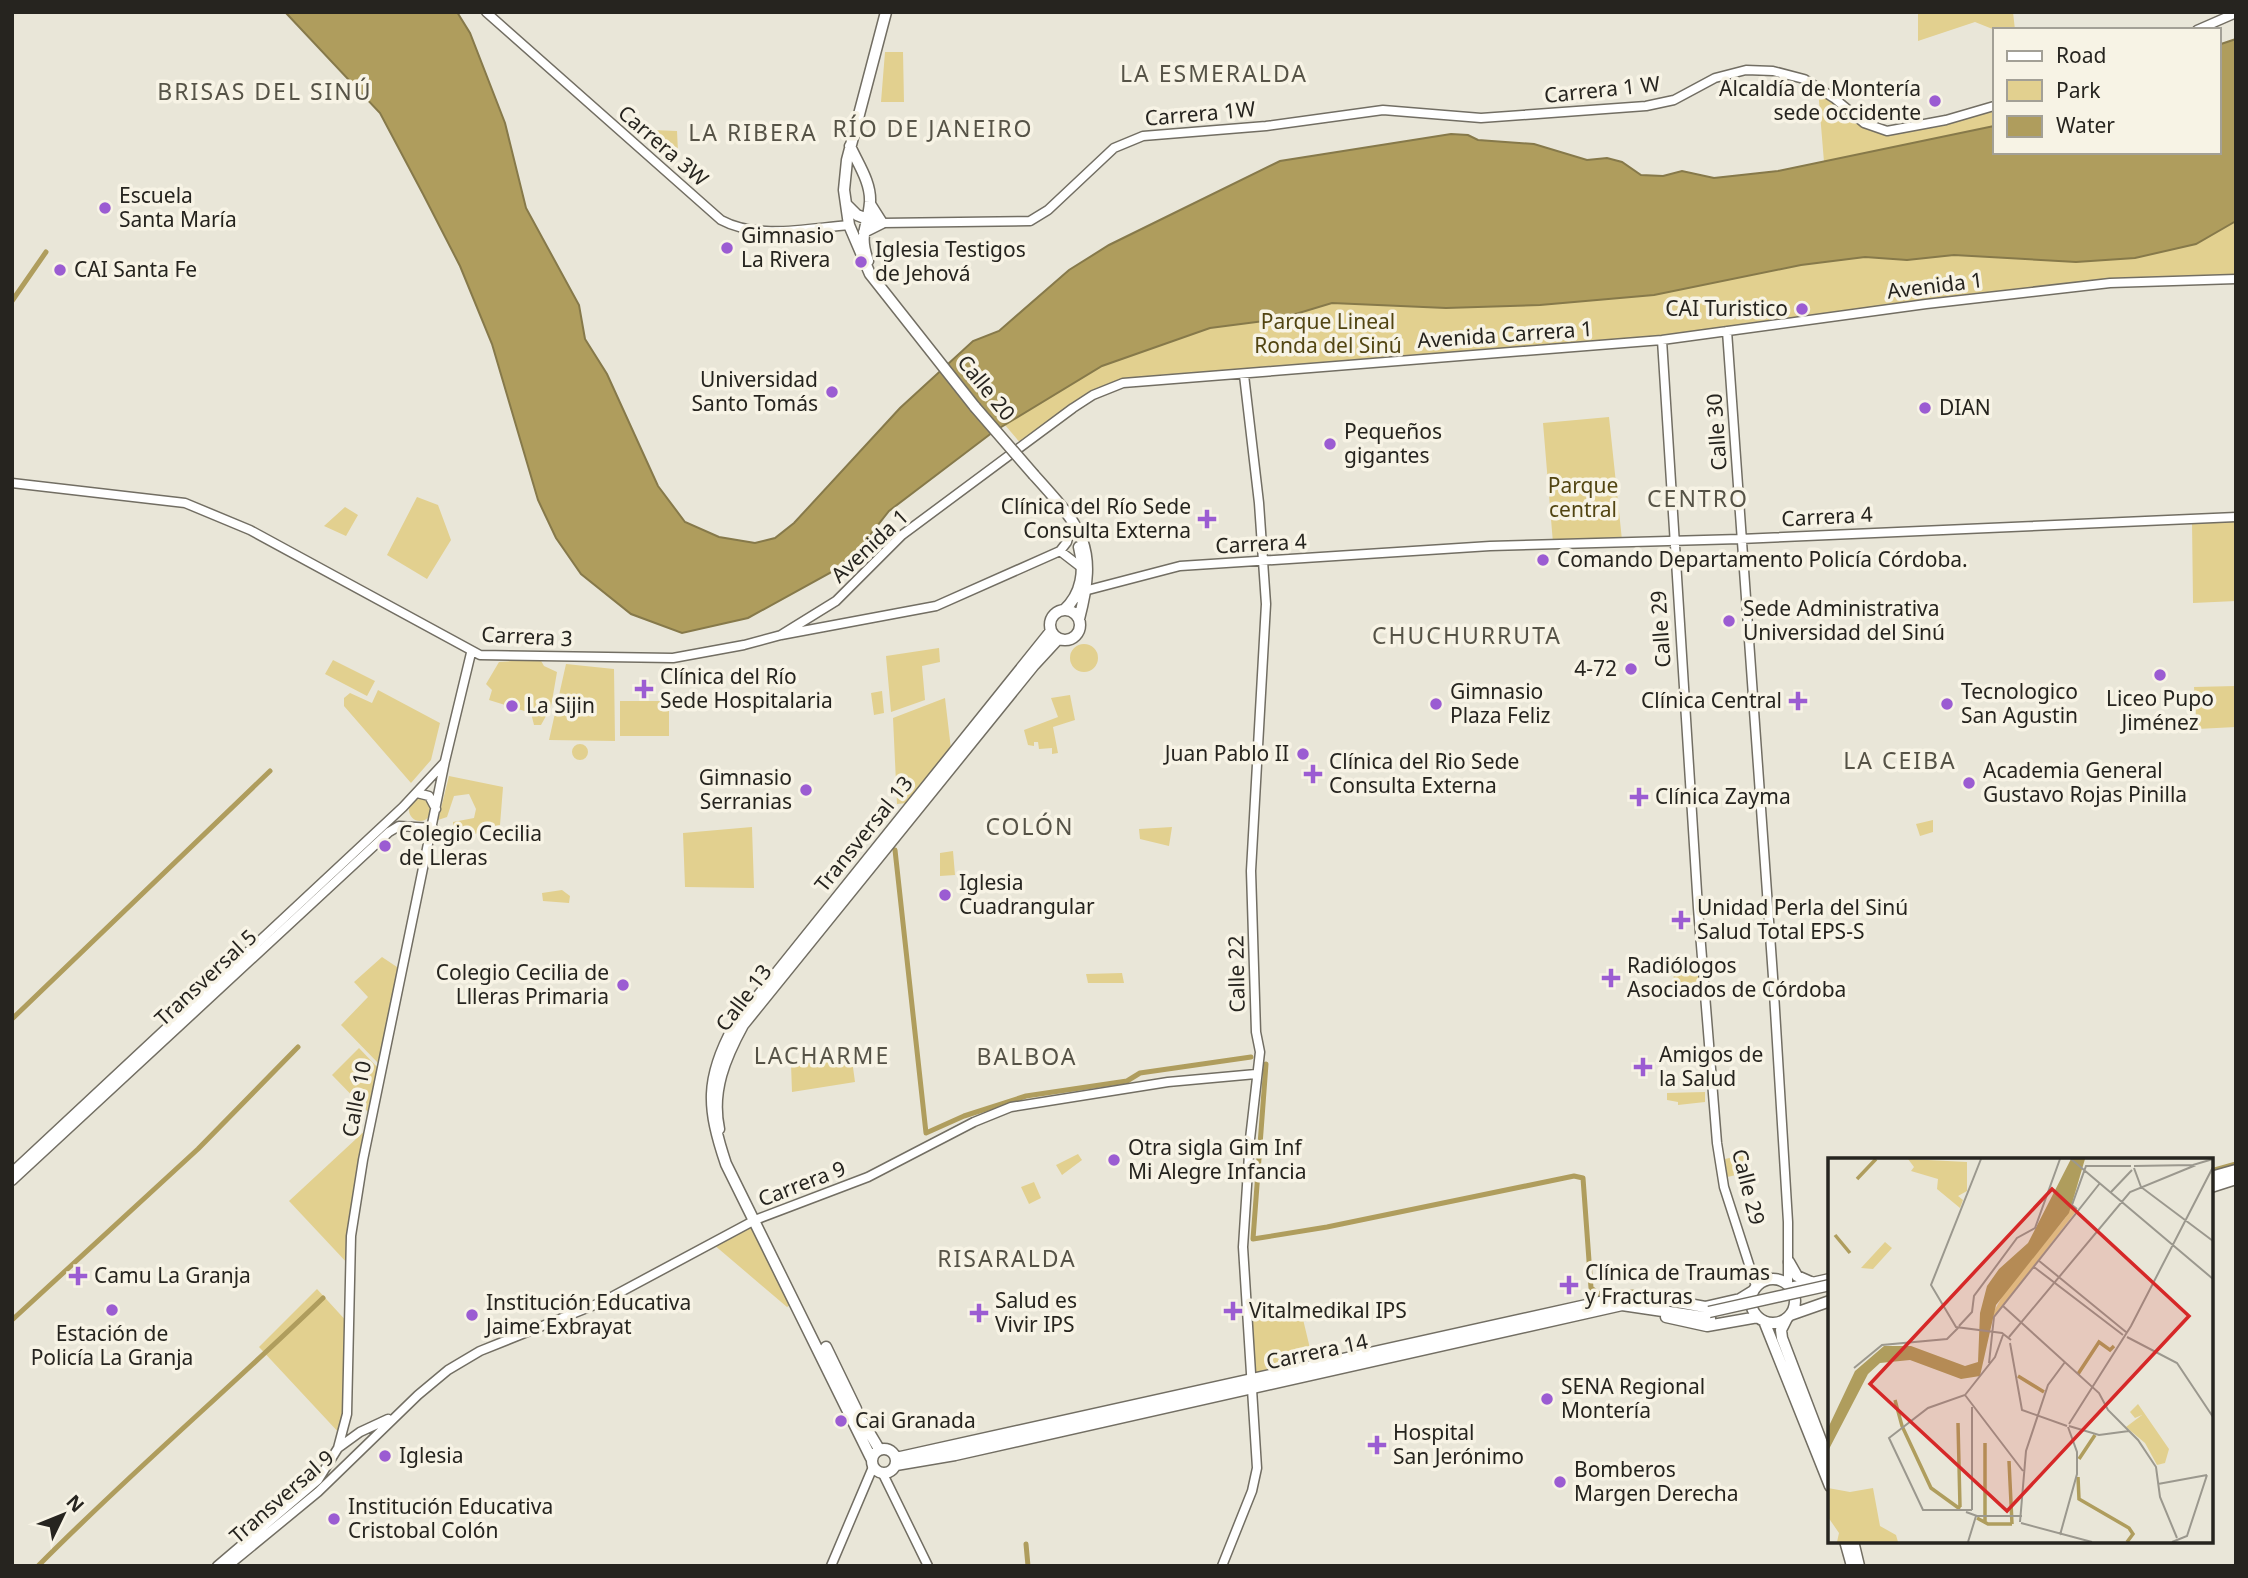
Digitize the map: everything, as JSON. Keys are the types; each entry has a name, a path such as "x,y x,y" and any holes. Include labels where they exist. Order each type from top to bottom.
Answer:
{"main road":[{"name":"Calle 20","path":"886,12 849,146 844,190 849,225 864,263 887,295 1059,502"},
{"path":"849,146 868,187 870,204 862,235"},
{"path":"844,190 847,183 857,179 868,187"},
{"path":"845,202 857,215 867,219"},
{"path":"862,235 871,227 882,223 870,204"},
{"name":"Calle 20","path":"862,235 870,265 887,295"},
{"path":"1059,502 1075,523 1088,558 1088,590 1079,620 1080,628 1076,636 1069,640 1055,635 1053,617 1078,595 1082,568 1080,551 1059,502"},
{"path":"1064,610 1073,612 1079,620"},
{"name":"Calle 13","path":"876,1468 732,1162 718,1125 718,1086 729,1050 743,1025 1055,635"},
{"name":"Transversal 13","path":"716,1067 734,1026 1055,635"},
{"name":"Calle 13","path":"716,1067 709,1090 711,1116 726,1164 758,1219 867,1432 879,1449"},
{"path":"2213,1176 2236,1170"},
{"path":"2213,1186 2236,1180"},
{"path":"1788,1262 1797,1276 1813,1283"},
{"path":"1643,1298 1656,1296 1706,1307 1740,1299 1772,1279 1789,1286 1828,1279"},
{"name":"Carrera 14","path":"896,1462 1600,1302 1643,1298 1709,1315 1828,1285"},
{"path":"1789,1286 1794,1298 1781,1330 1782,1338 1828,1459"},
{"path":"1755,1289 1752,1307 1761,1319 1828,1481"},
{"name":"Carrera 14","path":"1250,1383 1631,1304 1709,1315 1828,1292"},
{"path":"1631,1304 1686,1323 1707,1326 1761,1319 1776,1322 1828,1302"},
{"path":"879,1449 890,1450 896,1462 876,1468 879,1449"},
{"path":"1846,1543 1852,1566"},
{"path":"1853,1543 1859,1566"}],"street":[{"name":"Carrera 3W","path":"486,12 721,220 743,229 762,231 849,225"},
{"path":"2202,28 2236,13"},
{"name":"Carrera 1 W","path":"1481,118 1660,104 1722,75 1758,70 1804,79 1834,98 1864,123 1887,131 1945,120 1993,106"},
{"name":"Carrera 1W","path":"867,219 882,223 1034,219 1048,211 1114,148 1143,136 1266,126 1383,110 1481,118"},
{"name":"Avenida 1","path":"1727,331 1926,304 2110,284 2236,279"},
{"name":"Avenida Carrera 1","path":"980,479 1073,408 1105,389 1127,383 1662,340 1727,331"},
{"name":"Calle 30","path":"1727,331 1773,977 1789,1286"},
{"name":"Calle 29","path":"1662,340 1699,920 1719,1156 1724,1186 1755,1289"},
{"name":"Calle 22","path":"1222,1566 1256,1478 1243,1247 1260,1052 1256,1031 1251,871 1266,604 1264,561 1244,375"},
{"name":"Avenida 1","path":"781,635 836,601 902,535 980,479"},
{"name":"Carrera 3","path":"12,483 185,503 250,530 471,653 621,659 673,658 936,606 1060,551"},
{"name":"Carrera 4","path":"1088,590 1180,566 1490,545 1740,539 2236,517"},
{"path":"1071,527 1067,542 1060,551 1082,568"},
{"path":"817,614 816,623 824,628"},
{"name":"Calle 10","path":"338,1448 347,1414 351,1236 380,1069 437,811 445,761 471,653"},
{"name":"Calle 10","path":"403,807 445,761"},
{"path":"417,793 433,800 437,811"},
{"path":"403,807 403,818 411,826"},
{"name":"Transversal 5","path":"12,1172 403,807"},
{"name":"Transversal 5","path":"12,1181 389,832 399,826 433,828"},
{"name":"Carrera 9","path":"358,1453 394,1416 448,1370 480,1351 602,1301 758,1219 869,1177 974,1122 1011,1107 1168,1082 1256,1074"},
{"path":"338,1448 358,1453 360,1432 350,1424 347,1414"},
{"name":"Carrera 9","path":"360,1432 394,1416"},
{"name":"Transversal 9","path":"216,1566 316,1481 338,1448 360,1432"},
{"name":"Transversal 9","path":"228,1566 284,1522 358,1453"},
{"path":"831,1566 876,1468"},
{"path":"876,1468 928,1566"}],"green space":[{"path":"1918,12 2013,12 2015,28 1993,29 1975,22 1918,41"},
{"path":"885,52 903,52 904,102 881,102"},
{"path":"1818,89 1874,129 1911,130 1993,110 1993,126 1824,162"},
{"path":"652,130 677,131 678,152"},
{"name":"Parque Lineal Ronda del Sinú","path":"2236,221 2236,277 2176,276 1663,337 1126,380 1069,405 1022,445 1005,425 1102,366 1125,357 1210,328 1279,319 1332,303 1446,308 1540,305 1654,295 1801,265 1865,257 1907,260 1954,255 2196,244"},
{"name":"Parque central","path":"1609,417 1622,540 1553,543 1543,423"},
{"path":"417,497 438,505 451,540 427,579 387,555"},
{"path":"345,507 358,515 346,536 324,526"},
{"path":"2236,520 2236,601 2193,603 2192,521"},
{"path":"1084,644 1094,648 1098,658 1094,668 1084,672 1074,668 1070,658 1074,648"},
{"path":"939,648 940,662 922,666 925,700 891,712 886,656"},
{"path":"540,659 544,666 557,672 551,707 541,725 534,725 531,713 489,700 492,690 486,684 499,662"},
{"path":"333,660 375,681 367,696 325,674"},
{"path":"566,664 614,669 615,741 549,740"},
{"path":"2236,686 2236,727 2197,729 2194,687"},
{"path":"378,690 440,723 431,760 411,783 344,706 344,698 350,693 372,703"},
{"path":"882,691 884,713 874,715 871,693"},
{"path":"1070,695 1075,720 1053,727 1058,753 1052,754 1052,748 1039,749 1038,742 1034,742 1034,746 1028,745 1024,730 1058,717 1051,698"},
{"path":"945,698 951,749 907,803 897,804 893,718"},
{"path":"620,701 669,701 669,736 620,736"},
{"path":"577,744 583,744 588,752 586,758 577,760 572,755 572,749"},
{"path":"449,776 503,787 500,825 475,834 454,832 453,822 474,818 476,809 469,794 454,796 447,817 438,820"},
{"path":"416,799 424,799 431,806 431,814 424,821 416,821 409,814 409,806"},
{"path":"1933,820 1933,832 1920,836 1916,824"},
{"path":"752,827 754,888 685,887 683,833"},
{"path":"1172,827 1169,846 1140,839 1139,829"},
{"path":"953,851 955,875 940,876 940,853"},
{"path":"562,890 570,896 569,903 543,901 542,893"},
{"path":"382,957 400,969 379,1064 341,1025 368,997 354,982"},
{"path":"1688,962 1690,969 1698,968 1699,982 1674,984 1673,963"},
{"path":"1122,973 1124,983 1088,983 1086,974"},
{"path":"359,1048 379,1069 370,1114 332,1075"},
{"path":"852,1060 855,1082 792,1092 791,1064"},
{"path":"1705,1092 1705,1102 1678,1105 1678,1102 1667,1100 1667,1093"},
{"path":"370,1126 349,1265 289,1201"},
{"path":"1078,1154 1082,1160 1062,1175 1056,1165"},
{"path":"1746,1154 1750,1172 1727,1177 1725,1159"},
{"path":"1034,1182 1041,1198 1029,1204 1021,1187"},
{"path":"756,1223 794,1303 787,1307 713,1244"},
{"path":"317,1289 349,1324 347,1414 341,1435 259,1347"},
{"path":"1302,1315 1313,1361 1253,1374 1252,1321"}],"water":[{"path":"285,12 457,12 470,33 505,123 526,208 579,305 585,339 607,374 658,486 685,522 719,537 755,543 775,538 794,523 900,408 973,341 999,331 1069,270 1109,245 1280,161 1451,134 1468,135 1478,140 1534,144 1587,160 1607,158 1622,162 1641,175 1663,176 1682,171 1714,178 1778,171 1993,126 1993,154 2220,154 2220,44 2236,39 2236,221 2196,244 2135,258 2076,262 1954,255 1907,260 1865,257 1801,265 1654,295 1540,305 1446,308 1332,303 1279,319 1210,328 1102,366 993,432 889,511 848,563 748,618 682,633 631,614 581,574 556,538 538,500 492,344 460,266 380,113"}],"waterway":[{"path":"12,301 46,252"},
{"path":"12,1019 270,771"},
{"path":"895,850 926,1133 964,1116 1026,1096 1127,1081 1140,1073 1251,1057"},
{"path":"12,1320 198,1149 298,1047"},
{"path":"1266,1064 1253,1239 1327,1227 1574,1176 1583,1178 1591,1288 1601,1295 1633,1292"},
{"path":"2213,1170 2236,1164"},
{"path":"38,1566 323,1298"},
{"path":"1026,1544 1028,1566"}],"place":[{"name":"Alcaldía de Montería sede occidente","path":"1935,101"},
{"name":"Escuela Santa María","path":"105,208"},
{"name":"Gimnasio La Rivera","path":"727,248"},
{"name":"Iglesia Testigos de Jehová","path":"861,262"},
{"name":"CAI Santa Fe","path":"60,270"},
{"name":"CAI Turistico","path":"1802,309"},
{"name":"Universidad Santo Tomás","path":"832,392"},
{"name":"DIAN","path":"1925,408"},
{"name":"Pequeños gigantes","path":"1330,444"},
{"name":"Clínica del Río Sede Consulta Externa","path":"1207,519"},
{"name":"Comando Departamento Policía Córdoba.","path":"1543,560"},
{"name":"Sede Administrativa Universidad del Sinú","path":"1729,621"},
{"name":"4-72","path":"1631,669"},
{"name":"Liceo Pupo Jiménez","path":"2160,675"},
{"name":"Clínica del Río Sede Hospitalaria","path":"644,689"},
{"name":"Clínica Central","path":"1798,701"},
{"name":"Gimnasio Plaza Feliz","path":"1436,704"},
{"name":"Tecnologico San Agustin","path":"1947,704"},
{"name":"La Sijin","path":"512,706"},
{"name":"Juan Pablo II","path":"1303,754"},
{"name":"Clínica del Rio Sede Consulta Externa","path":"1313,774"},
{"name":"Academia General Gustavo Rojas Pinilla","path":"1969,783"},
{"name":"Gimnasio Serranias","path":"806,790"},
{"name":"Clínica Zayma","path":"1639,797"},
{"name":"Colegio Cecilia de Lleras","path":"385,846"},
{"name":"Iglesia Cuadrangular","path":"945,895"},
{"name":"Unidad Perla del Sinú Salud Total EPS-S","path":"1681,920"},
{"name":"Radiólogos Asociados de Córdoba","path":"1611,978"},
{"name":"Colegio Cecilia de Llleras Primaria","path":"623,985"},
{"name":"Amigos de la Salud","path":"1643,1067"},
{"name":"Otra sigla Gim Inf Mi Alegre Infancia","path":"1114,1160"},
{"name":"Camu La Granja","path":"78,1276"},
{"name":"Clínica de Traumas y Fracturas","path":"1569,1285"},
{"name":"Estación de Policía La Granja","path":"112,1310"},
{"name":"Vitalmedikal IPS","path":"1233,1311"},
{"name":"Salud es Vivir IPS","path":"979,1313"},
{"name":"Institución Educativa Jaime Exbrayat","path":"472,1315"},
{"name":"SENA Regional Montería","path":"1547,1399"},
{"name":"Cai Granada","path":"841,1421"},
{"name":"Hospital San Jerónimo","path":"1377,1445"},
{"name":"Iglesia","path":"385,1456"},
{"name":"Bomberos Margen Derecha","path":"1560,1482"},
{"name":"Institución Educativa Cristobal Colón","path":"334,1519"}],"district":[{"name":"LA ESMERALDA","path":"1214,74"},
{"name":"BRISAS DEL SINÚ","path":"265,92"},
{"name":"RÍO DE JANEIRO","path":"933,129"},
{"name":"LA RIBERA","path":"753,133"},
{"name":"CENTRO","path":"1698,499"},
{"name":"CHUCHURRUTA","path":"1467,636"},
{"name":"LA CEIBA","path":"1900,761"},
{"name":"COLÓN","path":"1030,827"},
{"name":"LACHARME","path":"822,1056"},
{"name":"BALBOA","path":"1027,1057"},
{"name":"RISARALDA","path":"1007,1259"}]}
